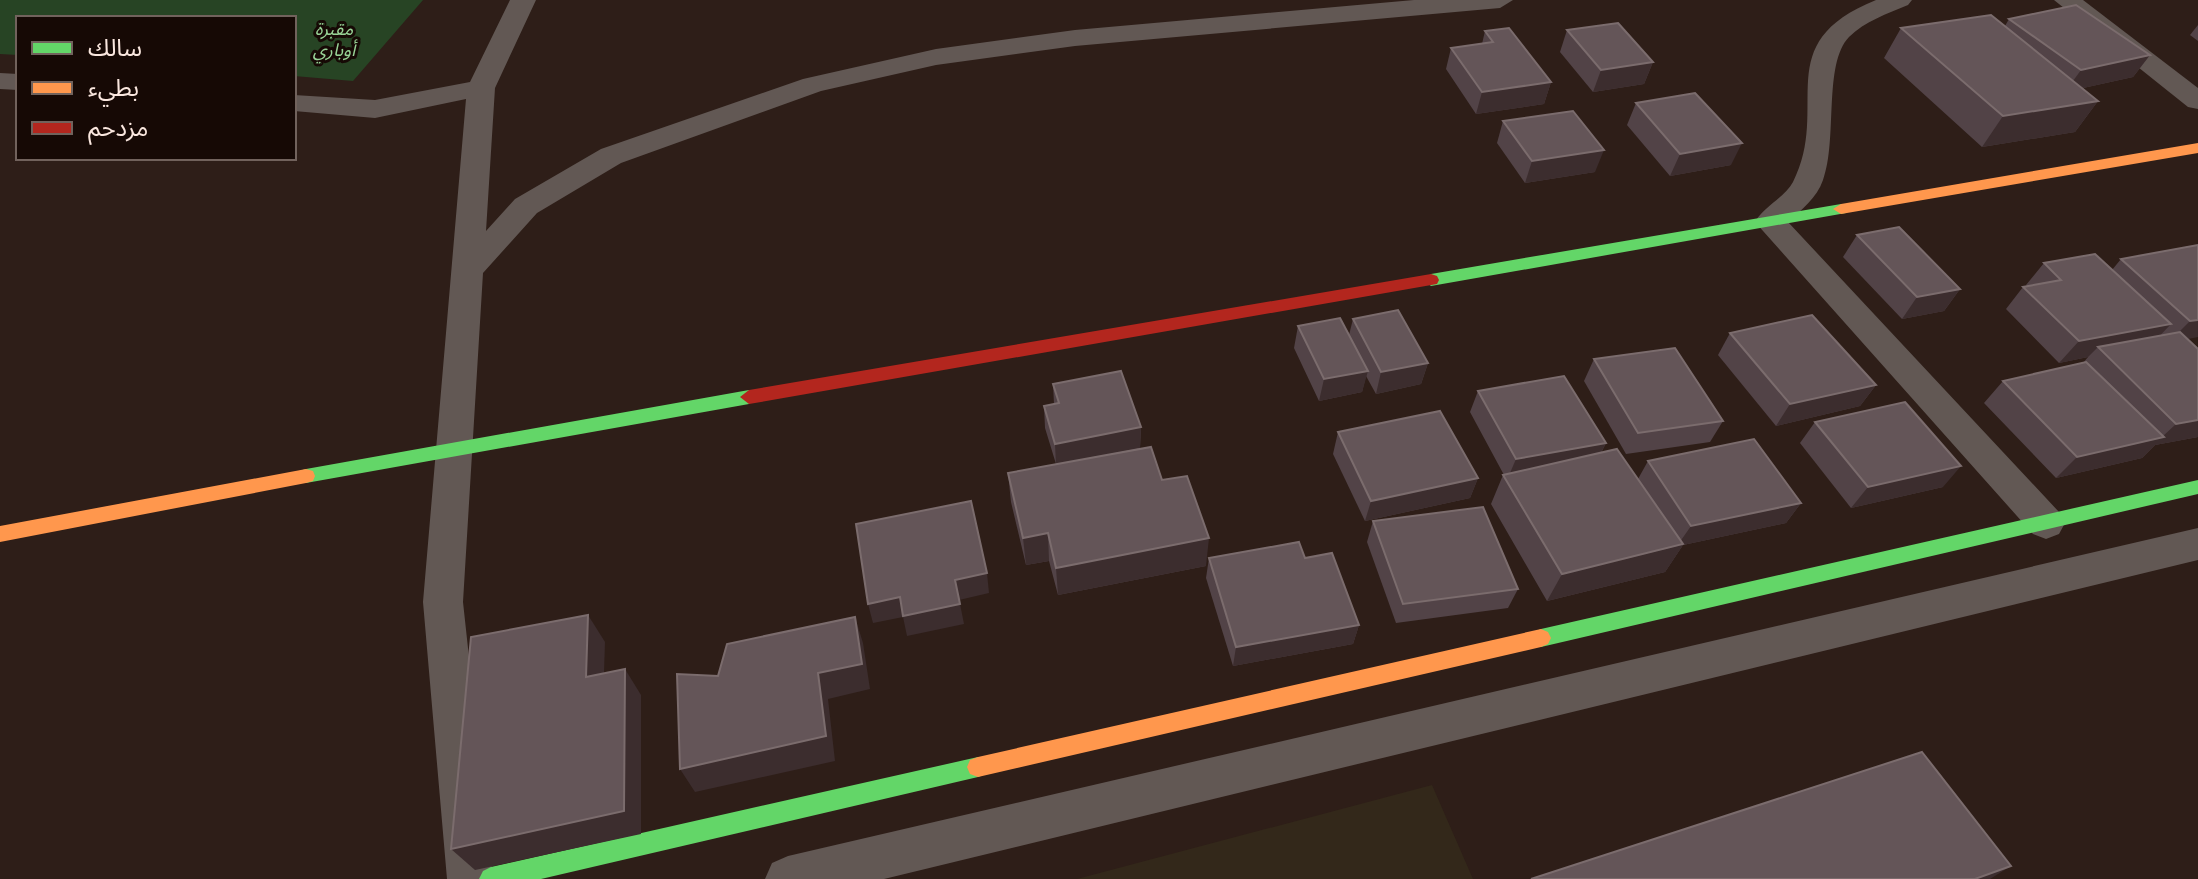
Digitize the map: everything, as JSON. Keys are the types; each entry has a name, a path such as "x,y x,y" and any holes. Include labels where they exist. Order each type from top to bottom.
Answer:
{"street":[{"path":"470,879 443,602 481,88 523,0"},
{"path":"467,271 526,206 611,156 813,85 936,57 1075,38 1500,0"},
{"path":"1770,222 1808,184 1817,149 1817,93 1823,58 1841,29 1870,9 1899,0"},
{"path":"2067,0 2198,101"},
{"path":"296,103 375,109 481,88"},
{"path":"0,534 454,448 2198,148"},
{"path":"1770,222 2046,523"},
{"path":"491,879 2198,487"},
{"path":"788,879 2198,544"}],"shaded area":[{"path":"1432,785 1473,879 1077,879"}],"green space":[{"name":"مقبرة أوباري","path":"0,0 423,0 353,81 296,76 296,16 16,16 16,55 0,54"}],"building":[{"path":"2076,5 2150,55 2081,70 2009,19"},
{"path":"1991,15 2098,101 2003,116 1901,28"},
{"path":"1618,23 1653,62 1601,70 1567,30"},
{"path":"1509,28 1551,82 1482,92 1451,48 1493,42 1485,31"},
{"path":"1695,93 1742,143 1680,154 1636,103"},
{"path":"1573,111 1604,150 1532,161 1503,121"},
{"path":"1899,227 1960,289 1917,297 1857,235"},
{"path":"2198,245 2198,320 2190,321 2121,259"},
{"path":"2095,254 2171,324 2079,341 2023,287 2061,280 2044,263"},
{"path":"1398,310 1428,363 1381,372 1353,319"},
{"path":"1812,315 1876,385 1790,404 1730,333"},
{"path":"1340,318 1368,371 1324,379 1298,326"},
{"path":"2180,332 2198,349 2198,420 2176,424 2098,347"},
{"path":"1675,348 1723,421 1638,433 1594,359"},
{"path":"2086,362 2164,437 2077,457 2003,381"},
{"path":"1121,371 1141,427 1055,444 1044,406 1059,403 1053,384"},
{"path":"1564,376 1606,443 1516,459 1478,391"},
{"path":"1905,402 1961,466 1868,487 1815,422"},
{"path":"1440,411 1478,478 1371,501 1338,432"},
{"path":"1754,439 1801,503 1691,526 1648,461"},
{"path":"1151,447 1162,480 1187,476 1209,538 1056,568 1048,533 1023,538 1008,473"},
{"path":"1617,449 1683,544 1562,574 1503,475"},
{"path":"971,501 987,573 955,580 960,604 903,616 900,597 868,604 856,524"},
{"path":"1483,507 1518,589 1403,604 1373,521"},
{"path":"1299,542 1305,558 1332,553 1359,625 1236,647 1209,558"},
{"path":"588,615 586,677 625,669 624,811 451,849 471,637"},
{"path":"855,617 862,664 818,673 826,736 680,769 677,674 718,676 727,644"},
{"path":"1922,752 2011,866 1975,879 1531,879"}],"traffic: fast":[{"path":"1431,280 1841,209"},
{"path":"306,476 749,397"},
{"path":"1541,638 2198,487"},
{"path":"491,879 978,767"}],"traffic: slow":[{"path":"1841,209 2198,148"},
{"path":"0,534 306,476"},
{"path":"978,767 1541,638"}],"traffic: jam":[{"path":"749,397 1431,280"}]}
